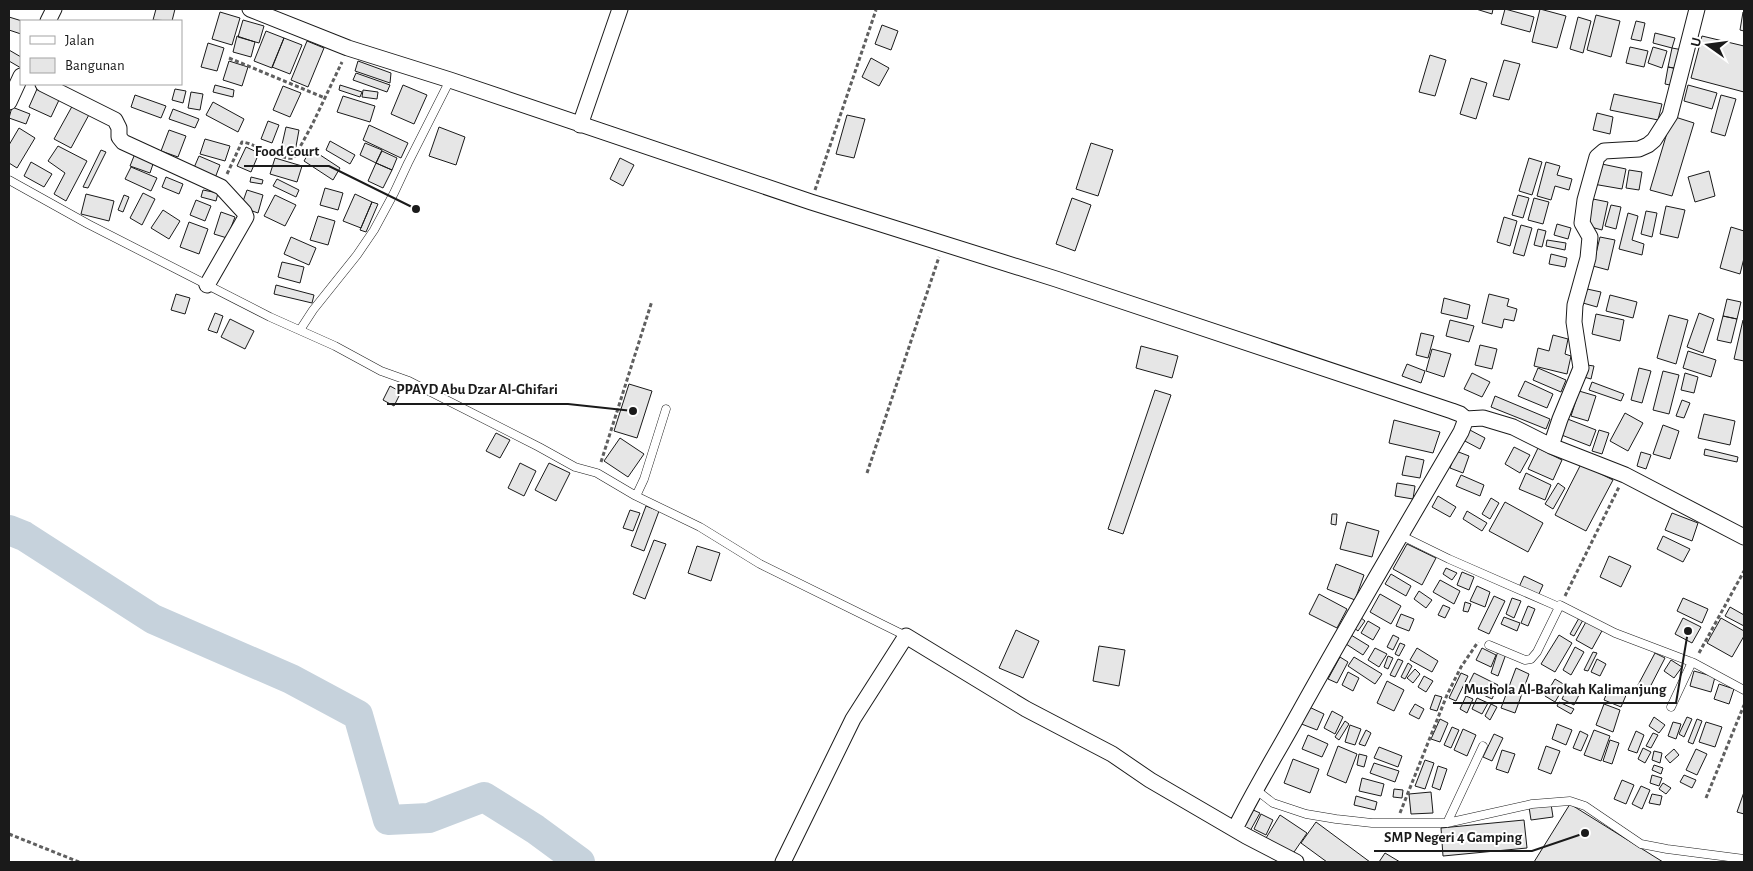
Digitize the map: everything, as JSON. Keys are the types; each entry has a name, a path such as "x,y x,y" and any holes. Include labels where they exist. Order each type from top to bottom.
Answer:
{"street":[{"path":"250,9 348,48 450,80 811,202 1452,411 1460,414 1466,420"},
{"path":"580,125 620,9"},
{"path":"1551,446 1581,368 1574,322 1575,305 1588,258 1590,236 1582,223 1590,177 1597,157 1604,151 1639,149 1648,145 1654,140 1670,115 1697,9"},
{"path":"9,67 20,73"},
{"path":"9,102 20,76"},
{"path":"45,85 115,120 122,142 221,186 246,214 209,282"},
{"path":"1466,420 1483,418 1496,422 1625,475 1744,537"},
{"path":"1235,829 1255,789 1280,748 1353,616 1461,432 1466,420"},
{"path":"783,862 853,719 906,636 944,657 1026,709 1112,754 1150,780 1246,836 1296,862"}],"lane":[{"path":"300,330 374,230 394,194 450,80"},
{"path":"9,180 88,224 209,282 270,317 335,346 381,371 409,381 540,447 575,467 597,473 636,496 700,527 760,564 906,636"},
{"path":"636,496 644,479 666,409"},
{"path":"1400,535 1449,559 1560,606 1615,633 1693,662 1744,690"},
{"path":"1489,645 1525,660 1531,659 1537,652 1560,606"},
{"path":"1671,707 1693,662"},
{"path":"1447,823 1483,746"},
{"path":"1255,789 1274,803 1306,814 1372,823 1447,823 1532,804 1570,800 1585,806 1641,844 1744,859"}],"path":[{"path":"811,202 876,10"},
{"path":"221,186 242,142 255,145 288,159 294,158 312,125 348,48"},
{"path":"229,58 325,98"},
{"path":"868,473 944,244"},
{"path":"597,473 652,301"},
{"path":"1560,606 1625,475"},
{"path":"1693,662 1744,571"},
{"path":"1396,823 1447,695 1459,671 1477,642 1489,645"},
{"path":"1706,798 1744,705"},
{"path":"9,834 79,862"}],"building":[{"path":"156,9 175,9 172,20 153,20"},
{"path":"1476,9 1493,9 1492,14"},
{"path":"1505,9 1534,17 1530,32 1501,24"},
{"path":"1540,9 1566,16 1557,48 1532,42"},
{"path":"220,12 240,18 232,45 212,39"},
{"path":"1744,12 1744,31 1740,30"},
{"path":"1596,15 1620,21 1611,57 1587,50"},
{"path":"9,17 20,20 20,34 9,30"},
{"path":"1578,17 1591,21 1583,53 1570,49"},
{"path":"243,20 264,26 259,43 238,37"},
{"path":"1636,21 1645,23 1641,41 1631,39"},
{"path":"882,25 898,31 891,50 875,44"},
{"path":"266,31 284,38 272,68 254,61"},
{"path":"1655,33 1675,38 1672,48 1653,43"},
{"path":"237,36 255,42 251,57 233,52"},
{"path":"1702,36 1744,46 1744,92 1691,78"},
{"path":"284,38 302,45 290,74 272,67"},
{"path":"307,41 324,48 308,87 291,80"},
{"path":"208,43 224,48 217,71 201,67"},
{"path":"1630,47 1648,51 1644,67 1626,63"},
{"path":"1653,47 1667,51 1662,68 1648,63"},
{"path":"1672,48 1683,50 1679,69 1668,67"},
{"path":"9,50 20,56 20,67 9,61"},
{"path":"1430,55 1446,60 1435,96 1419,92"},
{"path":"871,58 889,68 879,86 862,77"},
{"path":"1504,60 1520,64 1509,100 1493,96"},
{"path":"229,61 248,67 242,86 223,80"},
{"path":"358,61 391,73 390,83 355,71"},
{"path":"1668,67 1679,69 1675,86 1665,84"},
{"path":"356,73 390,85 387,92 353,80"},
{"path":"1471,78 1487,83 1476,119 1460,114"},
{"path":"215,85 234,90 233,97 213,92"},
{"path":"340,85 362,92 360,97 339,90"},
{"path":"403,85 427,95 414,124 391,114"},
{"path":"1688,85 1717,93 1712,109 1684,101"},
{"path":"283,86 301,93 290,117 273,110"},
{"path":"37,89 59,100 51,117 29,107"},
{"path":"175,89 186,91 183,103 172,100"},
{"path":"363,90 378,92 377,99 362,97"},
{"path":"191,92 203,94 200,110 188,108"},
{"path":"1614,94 1662,104 1658,120 1610,110"},
{"path":"135,95 166,106 161,118 131,107"},
{"path":"1721,95 1736,99 1725,136 1711,132"},
{"path":"343,96 375,106 370,122 337,112"},
{"path":"75,101 91,111 71,148 54,139"},
{"path":"213,102 244,119 238,132 206,115"},
{"path":"12,107 30,114 26,124 9,118"},
{"path":"173,109 199,119 195,128 169,119"},
{"path":"1597,113 1613,117 1610,134 1593,130"},
{"path":"847,115 865,119 854,158 836,154"},
{"path":"1672,116 1694,123 1672,196 1650,190"},
{"path":"268,121 279,125 272,143 261,139"},
{"path":"369,125 408,143 401,158 363,140"},
{"path":"286,127 299,130 295,152 281,149"},
{"path":"439,127 465,137 456,165 429,156"},
{"path":"19,128 35,138 17,168 9,163 9,145"},
{"path":"169,130 186,136 178,157 161,151"},
{"path":"205,139 230,146 225,161 200,154"},
{"path":"330,141 355,155 350,164 326,150"},
{"path":"365,143 382,150 376,163 360,155"},
{"path":"1091,143 1113,150 1098,196 1076,189"},
{"path":"58,146 87,161 66,201 54,194 65,173 48,161"},
{"path":"246,147 259,153 251,172 237,166"},
{"path":"311,149 340,168 333,180 304,161"},
{"path":"101,150 106,152 88,188 83,187"},
{"path":"136,151 155,158 150,173 130,166"},
{"path":"382,151 397,158 392,170 376,163"},
{"path":"199,156 220,165 215,178 193,170"},
{"path":"275,158 302,166 297,182 270,174"},
{"path":"620,158 634,165 623,186 610,179"},
{"path":"1529,158 1542,162 1532,195 1519,191"},
{"path":"31,162 52,174 44,187 24,176"},
{"path":"1546,162 1560,166 1557,175 1572,179 1569,190 1555,186 1551,200 1537,196"},
{"path":"376,163 392,170 383,188 368,181"},
{"path":"1597,163 1626,169 1622,189 1593,184"},
{"path":"131,167 157,178 151,191 125,179"},
{"path":"1629,170 1642,172 1639,190 1626,188"},
{"path":"1709,171 1715,196 1695,202 1688,177"},
{"path":"166,177 183,184 179,194 162,187"},
{"path":"251,177 263,180 262,184 250,182"},
{"path":"277,179 299,190 296,197 273,186"},
{"path":"325,188 343,193 338,210 320,205"},
{"path":"203,190 218,193 216,201 201,197"},
{"path":"247,190 263,195 258,213 241,207"},
{"path":"143,193 155,199 142,225 130,218"},
{"path":"86,194 114,201 109,221 81,214"},
{"path":"355,194 372,202 361,228 343,221"},
{"path":"124,195 129,197 123,212 118,210"},
{"path":"275,195 296,205 285,226 264,216"},
{"path":"1518,195 1529,198 1523,218 1512,215"},
{"path":"1072,198 1091,205 1075,251 1056,244"},
{"path":"1534,198 1549,202 1543,224 1528,220"},
{"path":"1593,199 1608,202 1602,230 1587,226"},
{"path":"196,200 211,206 205,221 190,215"},
{"path":"372,202 378,204 366,232 360,230"},
{"path":"1611,205 1621,207 1616,229 1605,226"},
{"path":"1666,206 1685,210 1678,238 1660,234"},
{"path":"163,210 180,221 169,239 151,228"},
{"path":"1646,211 1657,213 1652,237 1641,234"},
{"path":"221,212 235,217 227,238 214,234"},
{"path":"1628,213 1638,216 1632,240 1644,244 1642,255 1619,249"},
{"path":"318,216 335,221 328,245 310,240"},
{"path":"1504,217 1517,221 1510,246 1497,242"},
{"path":"189,222 208,229 199,254 180,247"},
{"path":"1557,224 1571,228 1568,239 1554,235"},
{"path":"1521,225 1532,228 1524,256 1513,253"},
{"path":"1731,227 1744,231 1744,258 1740,274 1720,268"},
{"path":"1538,229 1546,231 1542,247 1534,245"},
{"path":"291,237 316,248 309,265 284,254"},
{"path":"1600,237 1615,240 1608,270 1593,266"},
{"path":"1547,240 1566,243 1565,250 1546,246"},
{"path":"1551,254 1567,258 1565,267 1549,264"},
{"path":"282,262 304,267 300,283 278,277"},
{"path":"276,285 314,295 312,303 274,294"},
{"path":"1587,289 1601,292 1597,307 1583,303"},
{"path":"176,294 190,298 185,314 171,310"},
{"path":"1489,294 1509,299 1507,306 1517,309 1514,321 1504,319 1502,328 1482,323"},
{"path":"1610,295 1637,302 1633,318 1606,311"},
{"path":"1444,298 1470,305 1467,319 1441,313"},
{"path":"1727,299 1741,302 1737,319 1723,316"},
{"path":"215,313 223,316 217,333 208,330"},
{"path":"1699,313 1714,319 1703,353 1687,347"},
{"path":"1596,314 1624,320 1620,341 1592,334"},
{"path":"1669,315 1688,320 1676,364 1657,358"},
{"path":"1723,316 1737,319 1731,343 1717,340"},
{"path":"230,319 254,331 245,349 221,337"},
{"path":"1450,320 1474,326 1469,342 1446,336"},
{"path":"1744,320 1744,361 1734,359"},
{"path":"1421,333 1434,336 1428,358 1416,355"},
{"path":"1553,335 1568,339 1565,354 1571,356 1567,374 1534,366 1538,348 1549,351"},
{"path":"1480,345 1497,349 1492,369 1475,365"},
{"path":"1141,346 1178,356 1172,378 1136,368"},
{"path":"1432,349 1451,354 1444,377 1426,371"},
{"path":"1688,351 1716,360 1711,377 1683,368"},
{"path":"1407,364 1425,371 1421,383 1402,376"},
{"path":"1587,365 1594,366 1591,379 1584,377"},
{"path":"1538,368 1566,380 1561,392 1533,380"},
{"path":"1639,368 1651,371 1642,403 1631,400"},
{"path":"1663,371 1679,375 1669,414 1653,410"},
{"path":"1472,373 1490,382 1482,397 1464,389"},
{"path":"1685,373 1698,377 1694,393 1681,390"},
{"path":"1525,381 1553,394 1547,408 1518,396"},
{"path":"1592,382 1624,394 1621,401 1589,390"},
{"path":"629,384 652,391 637,438 614,431"},
{"path":"390,386 401,392 394,406 383,400"},
{"path":"1155,390 1171,395 1123,534 1108,529"},
{"path":"1579,391 1596,396 1588,421 1571,416"},
{"path":"1495,396 1550,419 1546,429 1491,407"},
{"path":"1682,400 1690,403 1684,418 1676,416"},
{"path":"1625,413 1643,423 1628,451 1610,441"},
{"path":"1704,414 1735,421 1730,445 1698,438"},
{"path":"1565,418 1596,430 1590,446 1559,434"},
{"path":"1394,420 1440,432 1433,453 1389,443"},
{"path":"1663,425 1679,431 1670,459 1653,454"},
{"path":"1468,429 1485,438 1480,449 1463,440"},
{"path":"1599,430 1609,433 1602,454 1592,451"},
{"path":"496,433 510,440 500,458 486,451"},
{"path":"620,438 644,454 628,477 604,461"},
{"path":"1514,447 1530,455 1520,473 1505,464"},
{"path":"1538,448 1562,460 1553,480 1528,469"},
{"path":"1705,449 1738,457 1737,462 1704,455"},
{"path":"1456,451 1469,456 1463,473 1450,468"},
{"path":"1641,452 1651,455 1646,469 1637,466"},
{"path":"1406,456 1424,460 1420,478 1402,475"},
{"path":"520,463 536,471 524,496 508,488"},
{"path":"549,463 570,473 556,501 535,490"},
{"path":"1581,464 1613,480 1586,531 1555,515"},
{"path":"1526,473 1551,485 1545,500 1519,489"},
{"path":"1461,475 1484,485 1480,496 1456,486"},
{"path":"1397,483 1415,486 1413,499 1395,496"},
{"path":"1558,483 1565,488 1553,509 1545,504"},
{"path":"1438,496 1456,507 1450,517 1432,507"},
{"path":"1491,498 1499,503 1490,519 1482,514"},
{"path":"1505,502 1543,523 1528,552 1489,531"},
{"path":"646,506 659,511 644,551 631,546"},
{"path":"630,510 640,513 633,531 623,528"},
{"path":"1467,511 1487,523 1482,531 1463,519"},
{"path":"1672,513 1698,523 1692,541 1665,530"},
{"path":"1332,514 1337,514 1336,525 1331,524"},
{"path":"1347,522 1379,531 1372,557 1340,549"},
{"path":"1663,536 1690,549 1683,562 1657,549"},
{"path":"654,540 666,544 645,599 633,594"},
{"path":"1407,544 1436,558 1422,585 1393,569"},
{"path":"697,546 720,553 711,581 688,573"},
{"path":"1609,556 1631,566 1621,587 1600,577"},
{"path":"1336,564 1364,575 1355,600 1327,589"},
{"path":"1446,568 1457,573 1452,580 1443,574"},
{"path":"1462,572 1474,577 1469,590 1457,585"},
{"path":"1391,574 1411,586 1406,596 1385,584"},
{"path":"1524,576 1543,585 1538,596 1519,587"},
{"path":"1440,580 1460,591 1454,604 1433,592"},
{"path":"1477,586 1490,592 1485,607 1470,601"},
{"path":"1419,591 1432,600 1426,608 1414,599"},
{"path":"1319,594 1347,609 1337,628 1309,614"},
{"path":"1380,594 1401,606 1391,624 1370,612"},
{"path":"1494,596 1505,601 1489,634 1478,629"},
{"path":"1512,598 1521,601 1514,618 1506,614"},
{"path":"1683,598 1708,609 1702,623 1677,611"},
{"path":"1465,602 1471,604 1468,612 1463,611"},
{"path":"1443,605 1450,608 1445,618 1438,615"},
{"path":"1528,606 1535,609 1528,626 1521,623"},
{"path":"1730,607 1744,615 1744,626 1725,616"},
{"path":"1401,614 1414,619 1409,631 1396,626"},
{"path":"1360,617 1365,621 1358,631 1353,627"},
{"path":"1504,617 1520,623 1517,631 1501,624"},
{"path":"1579,618 1583,620 1574,636 1570,634"},
{"path":"1683,618 1701,627 1692,643 1675,634"},
{"path":"1721,618 1744,631 1744,636 1732,657 1707,643"},
{"path":"1587,620 1603,629 1592,649 1576,640"},
{"path":"1368,621 1380,628 1373,640 1361,633"},
{"path":"1016,630 1039,641 1023,678 999,668"},
{"path":"1351,635 1369,646 1363,655 1346,644"},
{"path":"1393,635 1399,638 1393,650 1387,647"},
{"path":"1559,635 1572,643 1555,672 1541,664"},
{"path":"1400,643 1405,645 1399,656 1395,654"},
{"path":"1099,646 1125,650 1119,686 1093,681"},
{"path":"1575,647 1584,652 1571,675 1563,670"},
{"path":"1375,648 1387,654 1379,667 1368,660"},
{"path":"1417,648 1438,661 1432,672 1410,660"},
{"path":"1482,648 1496,655 1491,667 1476,660"},
{"path":"1498,651 1506,654 1498,676 1491,673"},
{"path":"1593,652 1597,653 1588,671 1584,670"},
{"path":"1655,653 1665,658 1648,691 1638,685"},
{"path":"1388,656 1393,658 1388,669 1384,667"},
{"path":"1340,657 1348,662 1337,683 1328,679"},
{"path":"1354,657 1382,674 1375,684 1348,666"},
{"path":"1398,659 1403,661 1395,677 1390,675"},
{"path":"1597,659 1606,664 1600,676 1591,672"},
{"path":"1671,660 1682,667 1674,678 1664,671"},
{"path":"1408,663 1412,666 1405,679 1401,677"},
{"path":"1516,668 1529,674 1515,713 1501,708"},
{"path":"1415,669 1420,674 1413,683 1407,678"},
{"path":"1694,671 1715,677 1711,692 1690,686"},
{"path":"1348,672 1359,678 1353,691 1342,685"},
{"path":"1461,673 1468,676 1456,701 1449,698"},
{"path":"1474,673 1498,685 1492,699 1467,687"},
{"path":"1424,676 1433,681 1426,692 1418,687"},
{"path":"1555,679 1565,685 1555,702 1545,696"},
{"path":"1387,681 1404,690 1394,711 1377,703"},
{"path":"1719,684 1734,689 1729,704 1714,699"},
{"path":"1610,685 1627,693 1621,707 1604,700"},
{"path":"1568,686 1580,693 1574,705 1562,699"},
{"path":"1435,695 1442,697 1437,711 1430,709"},
{"path":"1466,696 1473,699 1467,713 1460,709"},
{"path":"1477,698 1488,703 1482,714 1472,709"},
{"path":"1559,702 1574,709 1571,714 1557,706"},
{"path":"1415,704 1424,709 1419,719 1409,714"},
{"path":"1491,704 1497,707 1490,720 1485,716"},
{"path":"1604,704 1620,710 1613,732 1596,725"},
{"path":"1307,706 1324,714 1317,730 1299,723"},
{"path":"1332,711 1343,717 1335,734 1324,728"},
{"path":"1654,717 1665,725 1659,733 1649,726"},
{"path":"1687,717 1692,719 1684,737 1679,734"},
{"path":"1440,719 1448,723 1440,742 1431,739"},
{"path":"1697,719 1702,721 1693,744 1688,742"},
{"path":"1345,721 1349,724 1339,740 1335,737"},
{"path":"1673,722 1681,724 1676,739 1668,736"},
{"path":"1706,722 1722,727 1715,747 1699,742"},
{"path":"1557,724 1572,730 1566,745 1552,739"},
{"path":"1350,725 1361,729 1355,745 1345,742"},
{"path":"1452,727 1459,730 1451,748 1444,745"},
{"path":"1463,729 1476,735 1467,756 1454,750"},
{"path":"1366,730 1371,733 1365,746 1359,744"},
{"path":"1594,730 1610,736 1601,761 1584,755"},
{"path":"1580,731 1588,735 1581,751 1573,748"},
{"path":"1636,731 1644,735 1637,753 1628,750"},
{"path":"1653,733 1658,735 1651,748 1646,746"},
{"path":"1494,734 1503,738 1492,761 1483,757"},
{"path":"1308,735 1328,744 1322,757 1302,749"},
{"path":"1610,740 1619,743 1612,764 1603,761"},
{"path":"1338,746 1357,754 1346,783 1327,775"},
{"path":"1546,746 1560,751 1551,774 1538,769"},
{"path":"1379,747 1402,756 1398,767 1374,758"},
{"path":"1643,748 1651,752 1645,763 1638,759"},
{"path":"1674,749 1679,755 1670,763 1665,757"},
{"path":"1696,749 1707,754 1697,775 1686,770"},
{"path":"1502,750 1515,754 1508,773 1496,769"},
{"path":"1654,751 1662,753 1660,763 1652,760"},
{"path":"1359,754 1367,756 1364,767 1357,765"},
{"path":"1293,759 1319,769 1310,793 1284,783"},
{"path":"1425,760 1434,763 1425,789 1415,786"},
{"path":"1374,763 1399,771 1395,782 1370,773"},
{"path":"1654,765 1663,768 1661,774 1652,770"},
{"path":"1438,766 1447,769 1440,790 1432,787"},
{"path":"1652,775 1662,778 1659,786 1650,783"},
{"path":"1684,775 1696,780 1692,788 1680,782"},
{"path":"1362,778 1384,784 1381,796 1359,791"},
{"path":"1622,780 1634,785 1626,804 1614,799"},
{"path":"1663,783 1671,788 1666,794 1659,789"},
{"path":"1641,786 1650,790 1642,809 1632,804"},
{"path":"1394,789 1403,790 1402,798 1393,797"},
{"path":"1431,792 1433,813 1411,814 1409,794"},
{"path":"1744,792 1744,814 1737,812"},
{"path":"1652,794 1662,796 1660,805 1649,803"},
{"path":"1356,796 1377,802 1375,810 1354,805"},
{"path":"1551,804 1553,817 1531,820 1529,807"},
{"path":"1570,804 1663,862 1534,862"},
{"path":"1251,809 1260,813 1250,831 1241,827"},
{"path":"1261,814 1273,820 1266,835 1254,829"},
{"path":"1280,815 1307,833 1292,855 1266,838"},
{"path":"1524,820 1527,848 1443,856 1441,828"},
{"path":"1316,822 1370,862 1327,862 1301,843"},
{"path":"1385,853 1400,862 1379,862"}],"waterway":[{"path":"9,530 24,536 153,619 291,679 358,715 388,820 429,818 484,797 535,829 580,862"}],"place":[{"name":"Food Court","path":"416,209"},
{"name":"PPAYD Abu Dzar Al-Ghifari","path":"633,411"},
{"name":"Mushola Al-Barokah Kalimanjung","path":"1688,631"},
{"name":"SMP Negeri 4 Gamping","path":"1585,833"}]}
